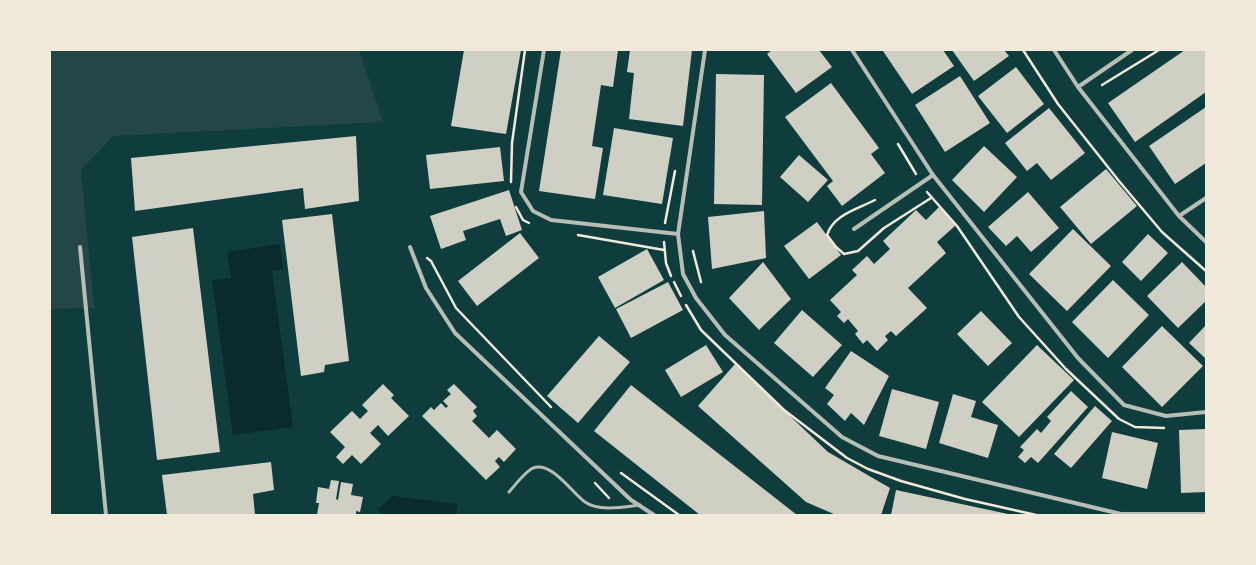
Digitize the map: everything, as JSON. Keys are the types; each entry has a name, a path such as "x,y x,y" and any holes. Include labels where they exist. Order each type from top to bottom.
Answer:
{"street":[{"path":"544,50 520,192 533,211 551,220 678,234"},
{"path":"705,50 678,234 683,274 696,298 725,335 842,437 878,456 1121,514 1206,514"},
{"path":"852,50 933,175 1078,358 1124,405 1166,416 1206,412"},
{"path":"1054,50 1078,87 1179,216 1206,242"},
{"path":"1078,87 1132,50"},
{"path":"854,229 933,175"},
{"path":"1179,216 1206,198"},
{"path":"80,247 106,515"},
{"path":"410,247 426,288 455,333 631,500 654,515"}],"lane":[{"path":"509,492 532,468 541,467 553,472 586,503 611,509 640,506"}],"path":[{"path":"511,186 512,143 525,50"},
{"path":"1023,50 1058,104 1119,181 1162,232 1206,271"},
{"path":"1096,89 1159,50"},
{"path":"676,164 663,233 664,250 666,263 675,286 701,330 784,410 848,458 868,469 901,481 965,499 1036,515"},
{"path":"877,199 840,216 830,226 827,235 836,247 844,254 858,251 884,228 931,198"},
{"path":"515,203 523,220 533,225"},
{"path":"657,223 665,223"},
{"path":"572,234 664,250"},
{"path":"692,245 702,287"},
{"path":"412,254 424,256 430,261 456,308 554,411"},
{"path":"618,472 679,515"}],"shaded area":[{"path":"50,50 359,50 383,122 113,136 81,170 94,308 50,309"},
{"path":"280,244 283,269 272,271 293,427 233,435 212,280 231,278 227,252"},
{"path":"392,496 457,504 456,515 382,515 378,509"}],"building":[{"path":"464,50 521,50 506,134 451,126"},
{"path":"561,50 618,50 613,87 601,85 592,146 603,148 595,199 539,191"},
{"path":"630,50 692,50 683,126 629,119 634,73 627,72"},
{"path":"772,50 819,50 832,67 796,93 767,54"},
{"path":"943,50 954,66 912,94 883,51"},
{"path":"952,50 1004,50 1009,56 974,81"},
{"path":"1185,50 1206,50 1206,92 1135,142 1108,103"},
{"path":"1016,67 1044,104 1007,133 978,96"},
{"path":"716,74 764,75 762,205 714,204"},
{"path":"960,76 990,123 945,152 915,105"},
{"path":"831,83 879,148 871,154 885,173 842,206 827,186 833,181 785,117"},
{"path":"1206,107 1206,163 1175,184 1149,146"},
{"path":"1049,108 1085,153 1051,180 1037,163 1027,171 1005,143"},
{"path":"614,128 673,138 662,204 603,195"},
{"path":"356,136 359,201 305,209 303,188 135,211 131,158"},
{"path":"984,146 1017,177 984,212 952,180"},
{"path":"500,147 504,181 430,189 426,155"},
{"path":"799,155 828,180 808,202 780,177"},
{"path":"1106,169 1137,206 1091,244 1060,207"},
{"path":"509,190 522,230 506,236 500,219 463,231 466,240 441,249 430,216"},
{"path":"1028,192 1059,228 1031,252 1017,236 1006,246 988,227"},
{"path":"939,207 956,225 937,242 946,253 908,288 927,308 896,336 891,331 885,336 888,340 877,351 867,340 863,344 855,334 858,331 848,319 844,323 837,316 841,312 830,300 857,275 852,270 867,256 874,264 890,249 883,241 916,210 926,220"},
{"path":"764,211 766,258 712,269 708,217"},
{"path":"332,214 349,361 325,365 324,372 301,376 282,220"},
{"path":"817,222 841,255 809,279 784,246"},
{"path":"193,228 220,452 157,460 132,237"},
{"path":"1073,229 1111,266 1067,311 1029,274"},
{"path":"520,233 539,258 477,306 458,281"},
{"path":"1148,234 1168,253 1141,281 1122,262"},
{"path":"647,249 664,280 615,308 598,277"},
{"path":"763,262 791,299 759,330 729,298"},
{"path":"1182,262 1206,287 1206,301 1178,328 1147,296"},
{"path":"1113,280 1149,315 1108,358 1072,322"},
{"path":"668,282 683,310 631,338 616,309"},
{"path":"802,310 842,345 813,377 774,343"},
{"path":"981,311 1012,343 988,366 957,334"},
{"path":"1206,325 1206,359 1189,343"},
{"path":"1162,326 1203,366 1162,407 1122,367"},
{"path":"599,336 630,362 578,423 547,396"},
{"path":"706,345 723,372 681,397 665,370"},
{"path":"1037,345 1074,380 1019,437 982,402"},
{"path":"851,351 889,376 864,425 851,413 845,421 827,404 834,395 825,388"},
{"path":"735,364 828,452 890,488 881,515 836,515 806,502 698,406"},
{"path":"383,384 394,395 391,398 409,416 388,436 378,425 370,433 381,444 361,464 352,455 343,464 336,457 345,447 330,432 352,411 360,419 368,411 362,405"},
{"path":"454,384 477,407 473,411 477,416 472,421 489,438 497,430 516,449 504,462 499,457 495,461 500,467 486,480 422,416 431,407 434,410 441,403 446,408 448,406 443,401 451,394 447,390"},
{"path":"631,385 797,515 700,515 594,431"},
{"path":"892,389 939,402 926,449 879,436"},
{"path":"1071,391 1088,407 1038,463 1031,457 1025,463 1018,457 1024,450 1020,447 1037,429 1041,433 1051,421 1047,417"},
{"path":"953,394 976,401 971,417 998,425 988,458 939,443"},
{"path":"1095,406 1112,421 1071,468 1054,454"},
{"path":"1206,429 1206,492 1181,493 1179,430"},
{"path":"1112,432 1158,443 1147,489 1102,478"},
{"path":"271,462 274,490 253,494 255,515 167,515 162,475"},
{"path":"331,480 339,481 336,499 338,500 341,482 353,484 351,495 363,497 360,512 356,511 356,515 317,515 319,503 316,503 318,487 329,489"},
{"path":"896,490 1008,514 1008,515 891,515"}]}
